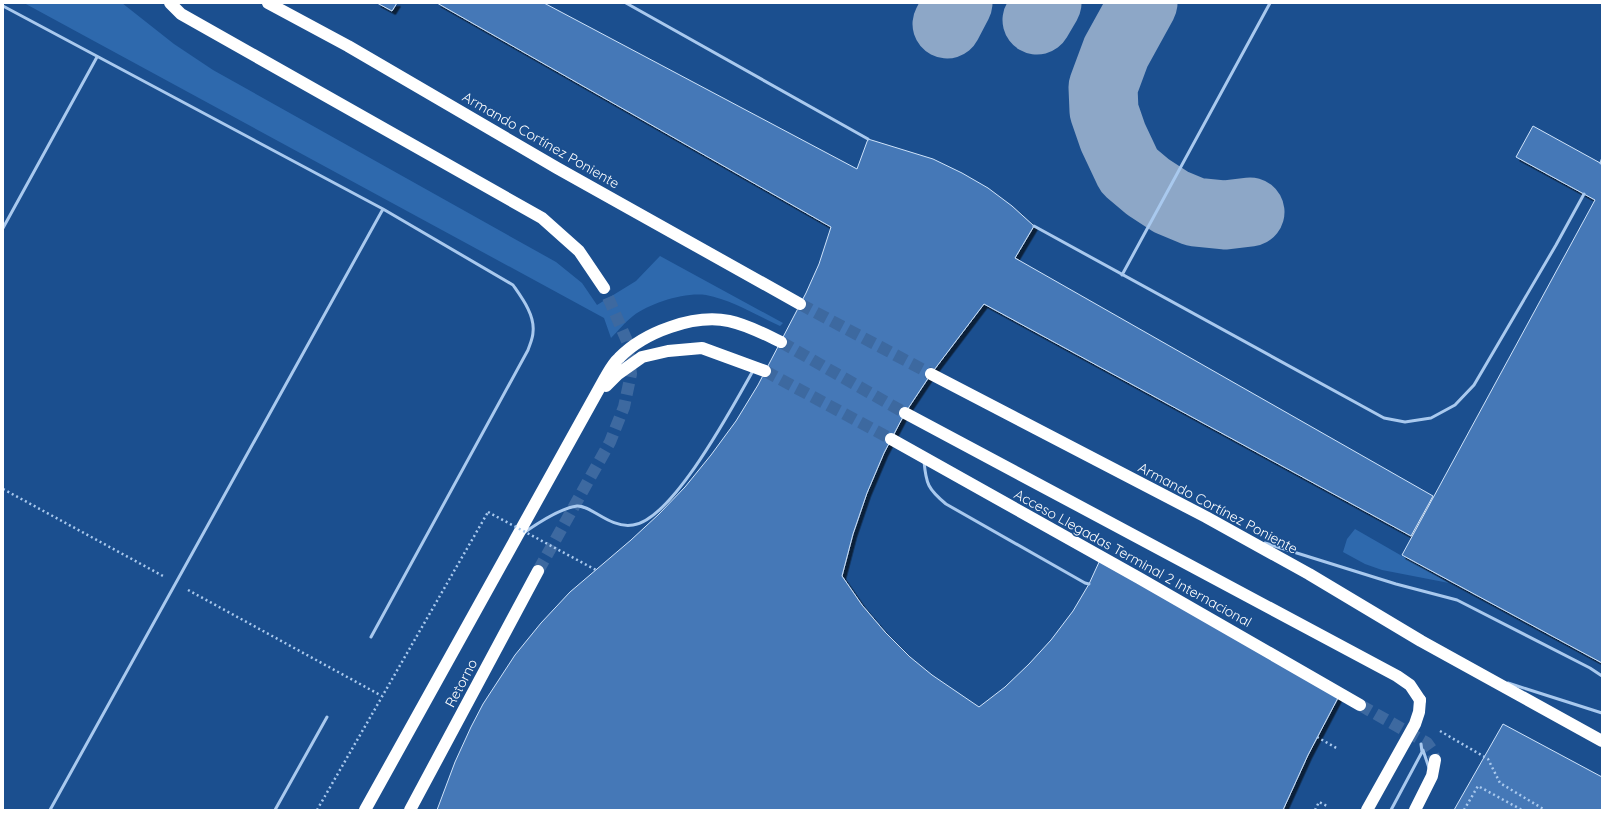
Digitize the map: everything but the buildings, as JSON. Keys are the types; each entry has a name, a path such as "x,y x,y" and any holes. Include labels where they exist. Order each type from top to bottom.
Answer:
{"highway":[{"path":"170,3 181,14 542,218 579,251 604,288"},
{"name":"Armando Cortínez Poniente","path":"268,3 348,46 557,168 800,304"},
{"path":"365,810 605,378 619,358 642,338 672,327 703,320 728,321 749,327 780,342"},
{"path":"595,396 618,374 642,357 668,351 702,348 760,369"},
{"name":"Armando Cortínez Poniente","path":"931,374 1240,536 1309,574 1421,641 1602,741"},
{"path":"906,412 1397,676 1410,685 1420,700 1419,712 1415,724 1367,810"},
{"name":"Acceso Llegadas Terminal 2 Internacional","path":"891,439 1360,705"},
{"name":"Retorno","path":"410,810 538,570"},
{"path":"1415,810 1432,776 1435,760"}],"lane":[{"path":"626,3 868,139"},
{"path":"1122,274 1270,3"},
{"path":"3,6 383,209 513,285 524,300 530,315 533,331 528,350 371,637"},
{"path":"3,228 96,57"},
{"path":"1034,226 1384,418 1405,422 1430,418 1455,405 1474,385 1584,194"},
{"path":"50,810 383,209"},
{"path":"516,539 552,516 578,506 586,508 604,519 619,525 633,525 644,522 667,504 680,489 760,369"},
{"path":"923,457 926,479 933,493 946,504 1089,584"},
{"path":"1240,536 1389,582 1457,600 1583,664 1602,676"},
{"name":"Armando Cortínez Poniente","path":"1486,676 1602,713"},
{"path":"275,810 327,716"},
{"path":"1421,744 1432,776"},
{"path":"1391,810 1423,749"}],"path":[{"path":"3,489 382,696"},
{"path":"317,810 488,512 596,570"},
{"path":"1440,731 1488,759 1500,783 1545,810"},
{"path":"1317,737 1338,748"},
{"path":"1464,810 1478,786 1522,810"},
{"path":"1315,810 1319,802 1327,806"}],"shaded area":[{"path":"24,3 122,3 174,44 213,70 556,262 582,283 597,305 636,281 660,256 783,323 780,326 735,304 716,297 706,295 688,295 658,303 640,311 627,321 611,338 604,318"},
{"path":"1355,529 1449,583 1382,570 1365,564 1343,552 1347,539"}],"taxiway":[{"path":"947,24 958,3"},
{"path":"1037,20 1047,3"},
{"path":"1143,3 1116,52 1103,87 1104,111 1113,137 1129,171 1148,187 1171,202 1195,212 1225,215 1250,212"}],"tunnel":[{"path":"538,571 610,442 624,407 631,374 627,341 604,288"},
{"path":"800,304 931,374"},
{"path":"781,342 905,413"},
{"path":"765,371 891,439"},
{"path":"1360,705 1427,743 1432,750 1435,760"}]}
